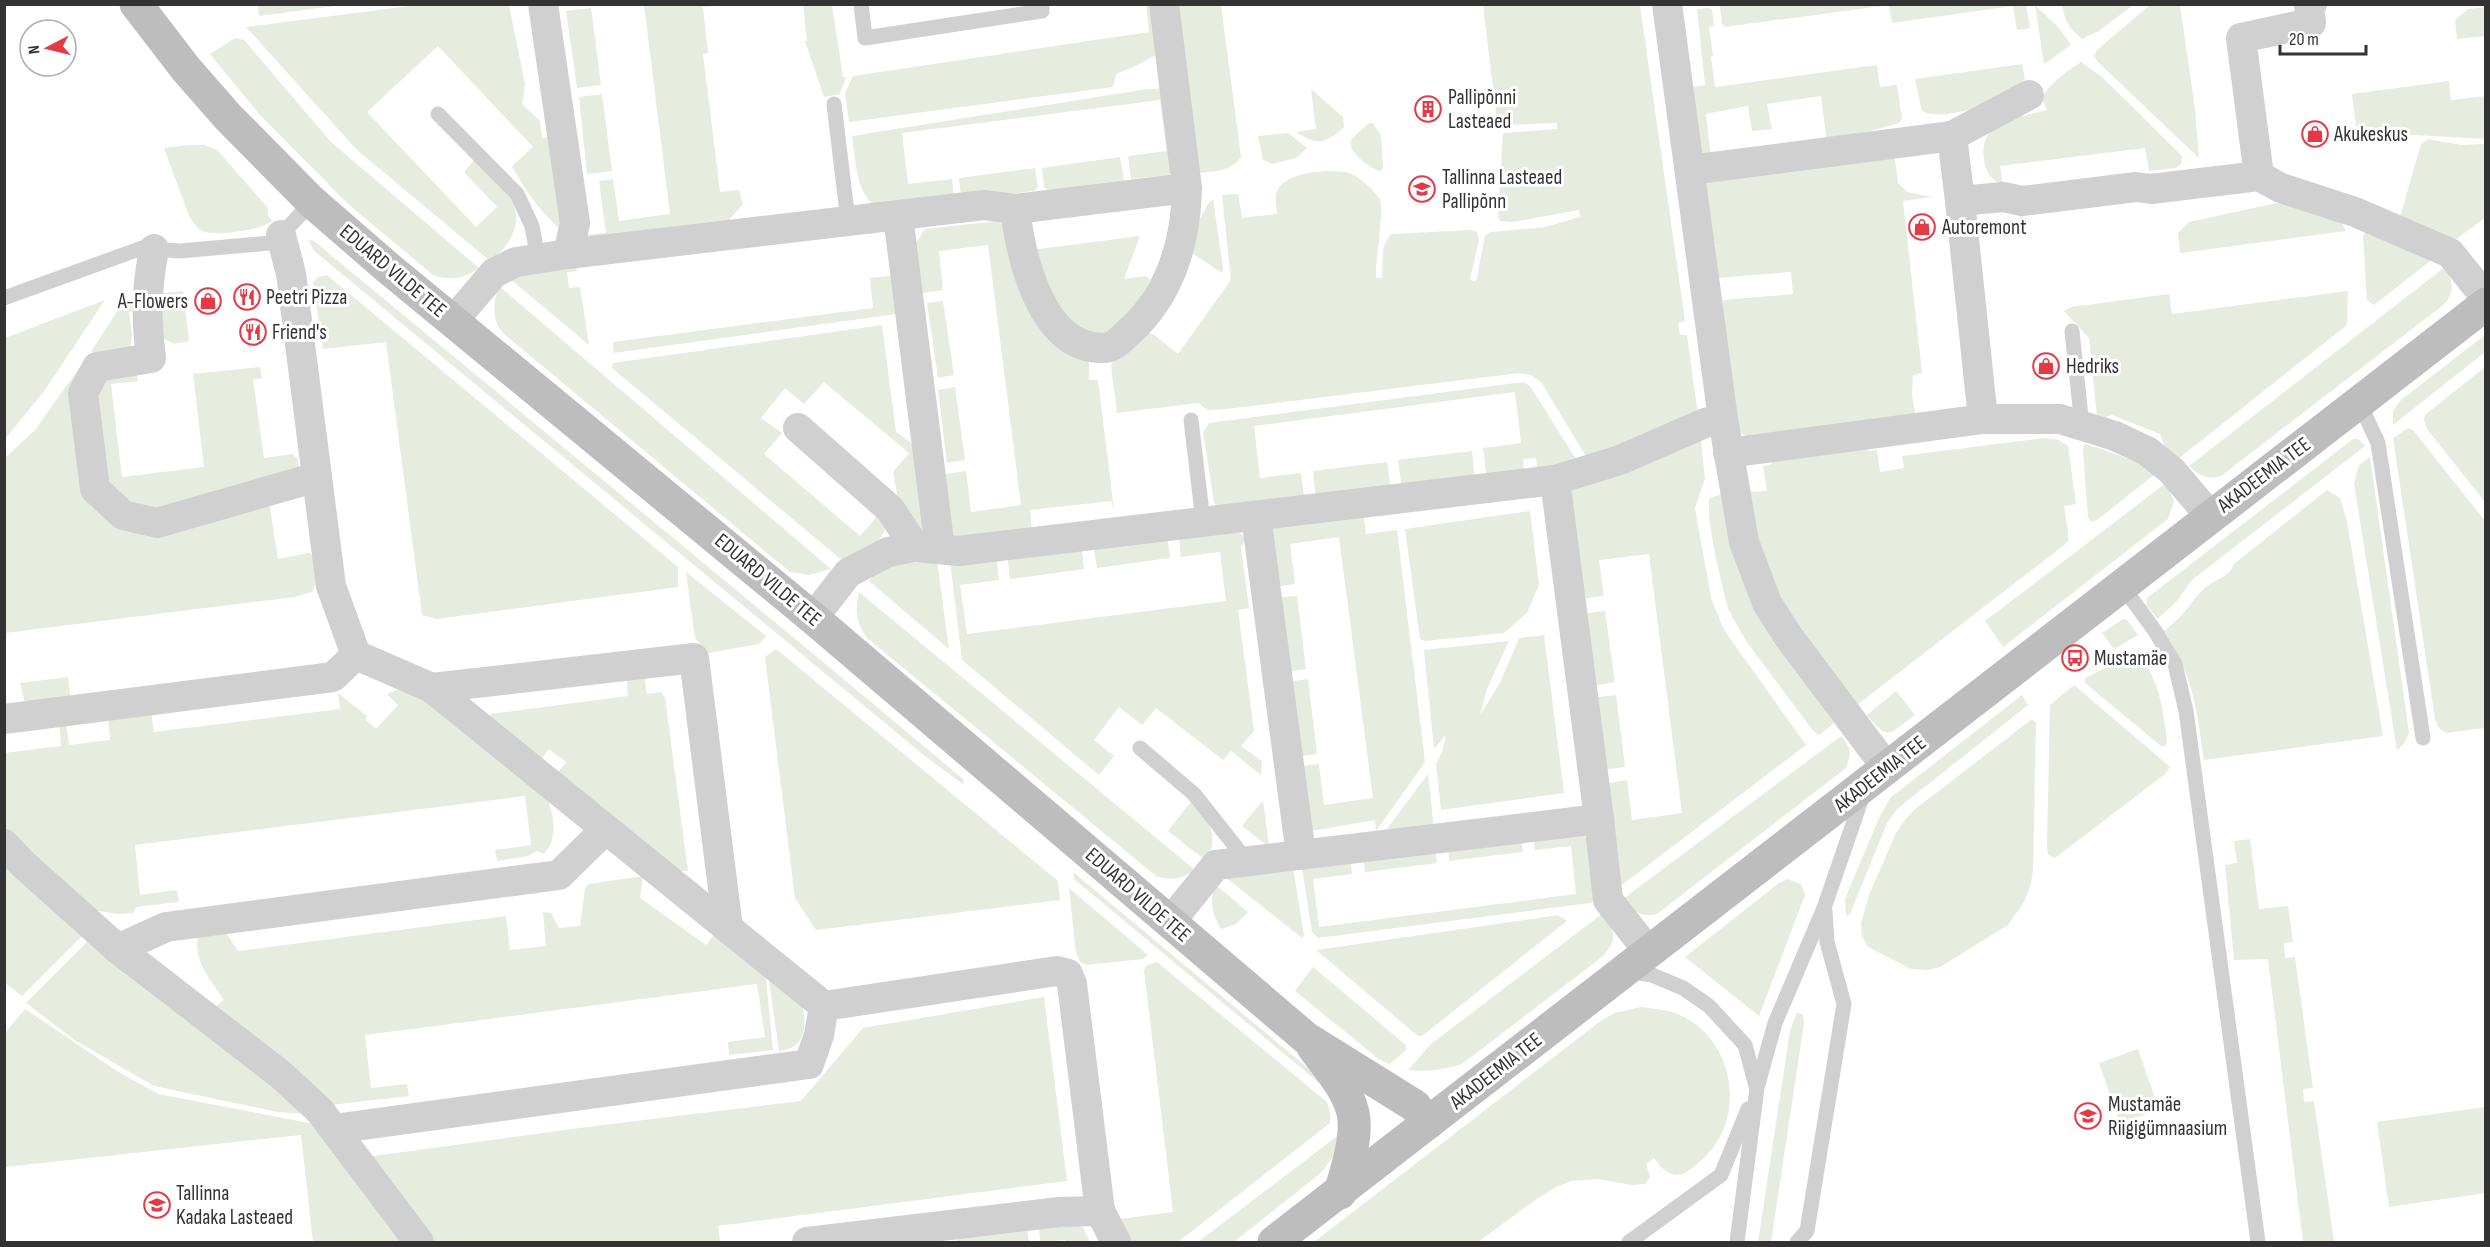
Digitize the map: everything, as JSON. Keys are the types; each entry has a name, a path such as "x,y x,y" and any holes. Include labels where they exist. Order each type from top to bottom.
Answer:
{"street":[{"name":"EDUARD VILDE TEE","path":"136,4 186,69 228,117 312,202 813,618 1306,1038 1415,1106 1428,1124"},
{"path":"543,4 574,224 568,255"},
{"path":"1015,209 1020,246 1038,297 1055,326 1078,344 1103,348 1114,345 1148,315 1176,263 1186,213 1187,188 1164,4"},
{"path":"1667,4 1723,419 1744,542 1767,603 1877,777"},
{"path":"2259,176 2241,38 2311,23 2310,5"},
{"path":"1690,170 1952,136 2029,95"},
{"path":"1952,136 1983,419"},
{"path":"1960,201 2002,197 2022,201 2259,176 2281,188 2355,212 2450,253 2486,298"},
{"path":"453,321 494,273 516,262 984,205 1015,209 1187,188"},
{"path":"898,216 928,548"},
{"path":"281,235 291,274 331,586 356,655 432,688 824,1006 1057,971 1068,974 1072,984 1100,1211 1116,1242"},
{"path":"154,249 146,304 151,358 97,366 83,393 95,489 123,515 157,523 317,477"},
{"name":"AKADEEMIA TEE","path":"1274,1242 2486,304"},
{"path":"813,618 848,573 888,552 928,548 958,551 1556,480 1620,460 1705,423 1723,419"},
{"path":"1728,453 1983,419 2060,419 2115,436 2147,451 2172,471 2210,516"},
{"path":"798,428 890,508 928,548"},
{"path":"1556,480 1608,900 1637,962"},
{"path":"1256,516 1301,855"},
{"path":"4,719 333,677 356,655"},
{"path":"432,688 694,658 728,928"},
{"path":"1170,922 1216,865 1599,819"},
{"path":"118,949 166,927 559,875 606,829"},
{"path":"4,844 24,865 118,949 280,1074 320,1111 420,1242"},
{"path":"334,1129 809,1064 819,1035 824,1006"},
{"path":"1306,1038 1347,1096 1354,1120 1350,1156 1340,1193"},
{"path":"807,1242 1059,1212 1100,1211"}],"lane":[{"path":"861,4 865,38 1042,11 1042,4"},
{"path":"834,104 848,221"},
{"path":"438,114 517,194 532,226 538,259"},
{"path":"4,298 141,248 180,252 270,243 281,235 312,202"},
{"path":"2072,331 2082,426"},
{"path":"2359,402 2378,443 2424,738"},
{"path":"1191,420 1203,521"},
{"path":"2123,586 2175,664 2186,711 2258,1242"},
{"path":"1140,748 1194,794 1247,861"},
{"path":"1629,1242 1721,1175 1757,1088 1775,1023 1877,777"},
{"path":"1797,1242 1808,1231 1844,1004 1827,942 1824,908"},
{"path":"1637,962 1652,975 1673,983 1709,1006 1745,1045 1757,1088 1737,1242"}],"shaded area":[{"path":"2062,4 2133,5 2099,31 2082,39 2068,24"},
{"path":"258,5 342,5 259,16"},
{"path":"417,5 509,5 525,84 522,104 540,121 542,138 556,136 563,231 534,201 512,166 533,147 438,46 367,112 476,227 497,207 464,172 474,160 505,191 515,210 515,227 503,249 490,261 356,149 246,27"},
{"path":"644,5 725,5 703,7 708,53 703,54 720,192 739,190 743,204 728,221 593,244 581,235 606,233 599,181 613,179 619,221 670,214"},
{"path":"803,5 832,5 843,77 846,77 840,94 824,97 805,41 807,41"},
{"path":"1146,5 1159,5 1156,55 1116,74 1113,87 849,122 845,93 853,76 1149,32"},
{"path":"1171,5 1221,5 1241,157 1232,166 1222,170 1199,173"},
{"path":"1483,5 1640,5 1685,321 1678,323 1680,335 1687,335 1698,415 1590,463 1541,382 1531,375 1519,373 1227,409 1208,410 1198,403 1117,413 1111,366 1115,357 1146,333 1153,334 1178,354 1231,280 1222,195 1238,194 1242,218 1277,214 1276,195 1279,187 1286,181 1307,174 1330,171 1353,175 1371,188 1380,200 1381,216 1376,278 1382,278 1384,247 1393,234 1471,230 1477,232 1479,240 1470,280 1476,281 1485,236 1491,232 1545,227 1580,217 1579,210 1513,222 1500,221 1498,217 1503,133 1557,129 1557,123 1507,125 1497,122"},
{"path":"1720,5 1889,5 1725,27 1722,24"},
{"path":"1889,5 2026,5 2030,28 2017,30 2013,6 1892,23"},
{"path":"2035,5 2058,27 2071,45 2044,64"},
{"path":"2150,5 2180,5 2195,109 2199,158 2094,56 2097,50"},
{"path":"2485,7 2485,36 2457,39 2455,20 2468,9"},
{"path":"591,8 601,85 577,88 566,11"},
{"path":"1697,9 1712,9 1714,26 1709,27 1715,87 1877,65 1880,87 1897,85 1902,119 1899,123 1827,143 1821,96 1767,104 1772,129 1752,131 1748,106 1706,114 1711,157 1703,157 1700,150 1692,87 1705,85"},
{"path":"235,38 244,40 331,142 479,268 468,275 457,278 433,275 347,203 260,115 210,54"},
{"path":"2081,62 2102,77 2182,156 2181,164 2176,168 2149,171 2145,148 2000,166 2003,185 1995,181 1987,172 1985,164 1984,146 1987,136 2002,123 2047,110 2042,99 2045,93 2059,78"},
{"path":"2022,64 2025,79 1994,101 1947,114 1922,111 1915,79"},
{"path":"2449,81 2451,100 2485,96 2485,139 2361,132 2356,126 2352,94"},
{"path":"1164,88 1173,173 1168,175 1131,179 1128,156 1167,151 1160,100 902,133 908,184 952,179 954,199 875,206 868,200 860,183 852,136"},
{"path":"1311,89 1343,117 1344,127 1326,140 1310,140 1296,132 1316,129"},
{"path":"602,94 612,171 587,174 579,97"},
{"path":"1369,123 1373,123 1381,136 1383,168 1381,171 1361,160 1351,145 1352,139"},
{"path":"1288,133 1307,148 1296,158 1272,164 1263,160 1258,136"},
{"path":"2428,139 2461,145 2485,144 2485,218 2451,243 2400,217 2421,144"},
{"path":"205,145 217,150 268,208 268,215 272,221 249,230 227,233 208,233 198,228 189,216 164,148"},
{"path":"1894,153 1898,183 1907,192 1932,197 1903,201 1922,373 1913,375 1912,395 1916,419 1750,439 1739,431 1720,306 1724,300 1793,294 1791,272 1718,278 1714,249 1716,246 1712,241 1705,184 1711,177"},
{"path":"1120,157 1124,180 1049,191 1044,187 1042,168"},
{"path":"1035,168 1038,187 1034,191 964,200 961,197 959,178"},
{"path":"1213,199 1222,273 1192,253 1187,243"},
{"path":"2277,203 2297,205 2340,220 2346,231 2180,253 2178,233 2189,222"},
{"path":"999,221 1086,353 1089,361 1089,380 1098,380 1114,510 1111,501 1030,510 1032,533 954,543 940,475 966,471 971,512 1021,505 988,245 939,251 943,290 917,294 912,249 925,229"},
{"path":"2371,230 2434,258 2374,305 2367,300 2363,235"},
{"path":"1140,236 1124,279 1146,276 1150,280 1127,321 1099,337 1063,323 1031,250"},
{"path":"309,240 314,241 822,661 963,779 964,785 926,757 313,250"},
{"path":"576,263 577,271 567,272 569,288 580,287 589,345 508,277"},
{"path":"2445,267 2452,287 2450,297 2442,306 2221,476 2212,478 2204,476 2189,466"},
{"path":"327,275 678,567 678,587 437,619 422,615 386,342 323,349 313,282 318,277"},
{"path":"899,275 904,313 614,353 613,342 873,308 870,278"},
{"path":"499,286 831,569 809,575 790,572 504,334 497,323 494,311"},
{"path":"183,291 189,341 174,344 163,338 155,294"},
{"path":"2348,291 2347,325 2178,459 2167,452 2160,434 2112,415 2101,419 2097,417 2089,338 2064,311 2071,307 2169,294 2172,314"},
{"path":"135,297 136,309 129,312 132,335 130,349 101,356 91,352 118,310"},
{"path":"105,300 45,390 5,439 5,338"},
{"path":"943,301 954,375 938,378 927,303"},
{"path":"882,325 896,432 921,450 926,541 901,515 893,472 909,453 824,382 804,404 785,388 761,418 782,433 764,454 860,536 878,515 887,522 877,542 844,562 612,368 613,363"},
{"path":"2485,335 2485,352 2393,425 2393,411 2401,400"},
{"path":"260,367 262,378 253,380 264,458 292,454 298,459 299,475 152,513 107,491 96,381 136,371 138,381 111,384 122,477 204,467 193,374"},
{"path":"2485,367 2485,502 2427,429 2424,420 2425,415"},
{"path":"79,368 83,372 87,492 148,531 269,502 278,559 309,553 313,556 316,583 312,592 295,597 5,633 5,458 35,430"},
{"path":"1523,382 1530,386 1577,463 1537,469 1536,458 1523,459 1524,471 1487,480 1483,448 1521,443 1515,392 1254,426 1260,478 1301,473 1304,497 1218,508 1214,502 1203,432 1209,423"},
{"path":"955,387 965,460 947,463 938,390"},
{"path":"2408,428 2413,430 2485,521 2485,728 2446,733 2438,727 2435,719 2393,438"},
{"path":"2044,438 2059,440 2068,446 2076,504 2064,506 2068,542 1857,705 1802,635 1775,589 1758,541 1746,492 1767,491 1763,466 1770,465 1776,458 1862,446 1869,451 1877,450 1880,472 1904,468 1902,456"},
{"path":"2353,439 2358,439 2365,446 2192,580 2177,601 2158,619 2146,605 2147,598"},
{"path":"1701,440 1705,479 1695,508 1711,598 1724,630 1806,745 1618,888 1603,784 1627,780 1632,820 1682,813 1649,554 1599,560 1604,596 1580,599 1569,500 1573,488"},
{"path":"2084,444 2159,471 2097,520 2091,522 2088,517"},
{"path":"1472,451 1475,481 1402,490 1398,460"},
{"path":"2370,457 2409,733 2405,742 2397,750 2354,484 2359,465"},
{"path":"1387,462 1391,490 1316,499 1313,471"},
{"path":"2166,483 2174,501 2168,519 2003,647 1985,621"},
{"path":"2327,490 2340,498 2347,521 2383,736 2204,760 2196,708 2188,678 2164,631 2182,615 2206,587 2226,575 2234,564"},
{"path":"1721,494 1811,691 1834,723 1819,735 1814,732 1746,641 1728,609 1715,555 1709,517 1709,499"},
{"path":"1530,511 1539,585 1527,613 1504,633 1425,641 1420,639 1405,529"},
{"path":"1363,512 1366,534 1397,530 1425,762 1376,831 1375,820 1305,832 1296,767 1319,764 1324,805 1373,798 1339,537 1290,544 1295,584 1274,587 1272,527"},
{"path":"1178,532 1240,533 1246,539 1241,547 1249,608 1238,610 1254,731 1241,746 1262,761 1261,775 1231,751 1223,760 1156,708 1142,725 1119,707 1094,740 1114,756 1099,775 962,660 950,560 996,555 999,580 960,585 967,634 1226,601 1220,552 1181,557"},
{"path":"1167,534 1170,558 1097,568 1093,543"},
{"path":"1081,543 1084,569 1010,579 1007,553"},
{"path":"937,561 949,649 869,581 875,575 891,567"},
{"path":"686,572 766,636 759,644 708,653 695,638"},
{"path":"859,592 1195,870 1176,878 1156,876 867,638 857,616"},
{"path":"1297,596 1306,669 1284,672 1275,598"},
{"path":"1605,611 1615,682 1591,686 1582,614"},
{"path":"2123,619 2127,620 2138,635 2114,649 2102,633"},
{"path":"1544,635 1564,793 1441,810 1436,764 1446,735 1434,749 1424,650 1509,641 1487,689 1480,715 1500,683 1519,638"},
{"path":"776,649 1058,881 1060,900 816,930 795,898 765,657"},
{"path":"2137,652 2151,673 2159,694 2167,740 2165,746 2161,746 2085,683 2085,678"},
{"path":"644,673 647,694 661,692 665,698 688,871 675,871 558,772 566,762 549,749 541,759 492,721 490,714 628,696 626,675"},
{"path":"68,677 70,696 25,703 20,683"},
{"path":"1308,679 1317,754 1295,757 1286,682"},
{"path":"2074,685 2170,767 2165,774 2055,858 2048,855 2047,847 2050,705"},
{"path":"402,688 411,688 545,793 552,816 553,832 552,840 544,854 537,851 528,856 497,861 495,850 531,845 525,796 135,845 140,895 177,890 179,902 136,907 133,913 117,914 93,910 5,834 4,753 61,746 59,723 66,722 69,745 110,740 108,717 151,711 154,732 340,709 338,693 367,716 365,719 376,729 398,705 387,694"},
{"path":"1896,691 1915,715 1894,730 1885,732 1867,715"},
{"path":"1616,695 1625,767 1602,770 1592,698"},
{"path":"2022,695 2028,705 1897,809 1887,823 1850,914 1846,916 1845,899 1879,818 1890,798"},
{"path":"2032,719 2036,723 2033,869 2031,884 2024,902 2008,925 1940,967 1928,970 1911,969 1868,947 1862,936 1861,923 1869,895 1896,833 1904,821 1914,810"},
{"path":"1841,736 1849,751 1846,768 1657,914 1642,914 1623,899"},
{"path":"1428,774 1434,830 1381,837"},
{"path":"1263,800 1269,847 1242,826"},
{"path":"1191,802 1206,819 1211,830 1211,853 1204,859 1168,831"},
{"path":"1579,830 1591,843 1598,897 1590,903 1318,938 1312,932 1302,868 1350,858 1352,874 1313,879 1319,927 1576,894 1571,846 1535,850 1533,834"},
{"path":"1520,836 1523,852 1449,861 1448,846"},
{"path":"2250,839 2259,909 2288,906 2293,942 2284,943 2285,958 2295,957 2313,1088 2303,1089 2304,1102 2314,1101 2334,1242 2303,1242 2268,959 2234,960 2225,865 2237,863 2234,841"},
{"path":"1434,846 1437,863 1365,872 1363,856"},
{"path":"5,860 86,932 22,996 5,983"},
{"path":"1293,867 1304,935 1302,938 1224,876"},
{"path":"1073,872 1321,1079 1318,1082 1074,879"},
{"path":"643,876 640,898 706,945 717,931 765,969 773,1050 729,1055 728,1042 765,1037 757,984 365,1035 371,1088 407,1084 409,1096 331,1105 210,1011 224,1000 200,960 197,942 199,932 224,930 238,951 506,916 510,950 546,946 543,912 551,913 559,928 580,926 585,889 589,884"},
{"path":"1787,879 1801,884 1805,895 1759,1016 1685,957"},
{"path":"1215,884 1248,912 1236,924 1221,929 1212,907"},
{"path":"1069,888 1148,955 1143,959 1087,965 1080,962 1076,953"},
{"path":"1603,913 1613,932 1613,938 1605,954 1598,960 1462,1064 1435,1070 1408,1070 1431,1044"},
{"path":"1558,915 1567,921 1422,1036 1418,1036 1316,950"},
{"path":"92,937 308,1114 278,1112 154,1086 76,1041 26,1003"},
{"path":"1157,962 1327,1102 1330,1123 1178,1242 1124,1242 1120,1219 1173,1212 1144,970 1147,965"},
{"path":"1313,967 1406,1045 1406,1050 1390,1064 1380,1060 1295,991"},
{"path":"768,973 798,998 804,1017 804,1031 798,1043 791,1048 779,1051"},
{"path":"1044,997 1067,1181 718,1226 720,1242 432,1242 366,1157 801,1101 863,1028"},
{"path":"1641,1007 1677,1014 1701,1029 1715,1046 1725,1065 1730,1087 1729,1109 1723,1130 1712,1149 1691,1169 1681,1174 1671,1174 1663,1169 1654,1158 1646,1164 1650,1177 1645,1184 1632,1185 1599,1179 1571,1181 1538,1198 1478,1242 1314,1242 1598,1023 1614,1013"},
{"path":"25,1009 117,1071 158,1094 309,1123 314,1120 410,1242 313,1242 301,1135 5,1167 5,1033"},
{"path":"1797,1012 1803,1015 1804,1023 1771,1242 1758,1242 1790,1031"},
{"path":"2138,1049 2159,1110 2120,1123 2099,1063"},
{"path":"2485,1107 2485,1193 2389,1207 2377,1122"},
{"path":"1340,1134 1333,1156 1322,1172 1234,1242 1198,1242"},
{"path":"1068,1224 1083,1227 1090,1242 1065,1242 1065,1240 1040,1242 1039,1227"},
{"path":"1027,1227 1029,1242 957,1242 956,1237"}],"place":[{"name":"Pallipõnni Lasteaed","path":"1428,109"},
{"name":"Akukeskus","path":"2315,134"},
{"name":"Tallinna Lasteaed Pallipõnn","path":"1422,189"},
{"name":"Autoremont","path":"1922,227"},
{"name":"Peetri Pizza","path":"247,297"},
{"name":"A-Flowers","path":"208,301"},
{"name":"Friend's","path":"253,332"},
{"name":"Hedriks","path":"2046,366"},
{"name":"Mustamäe","path":"2075,658"},
{"name":"Mustamäe Riigigümnaasium","path":"2088,1116"},
{"name":"Tallinna Kadaka Lasteaed","path":"157,1205"}]}
